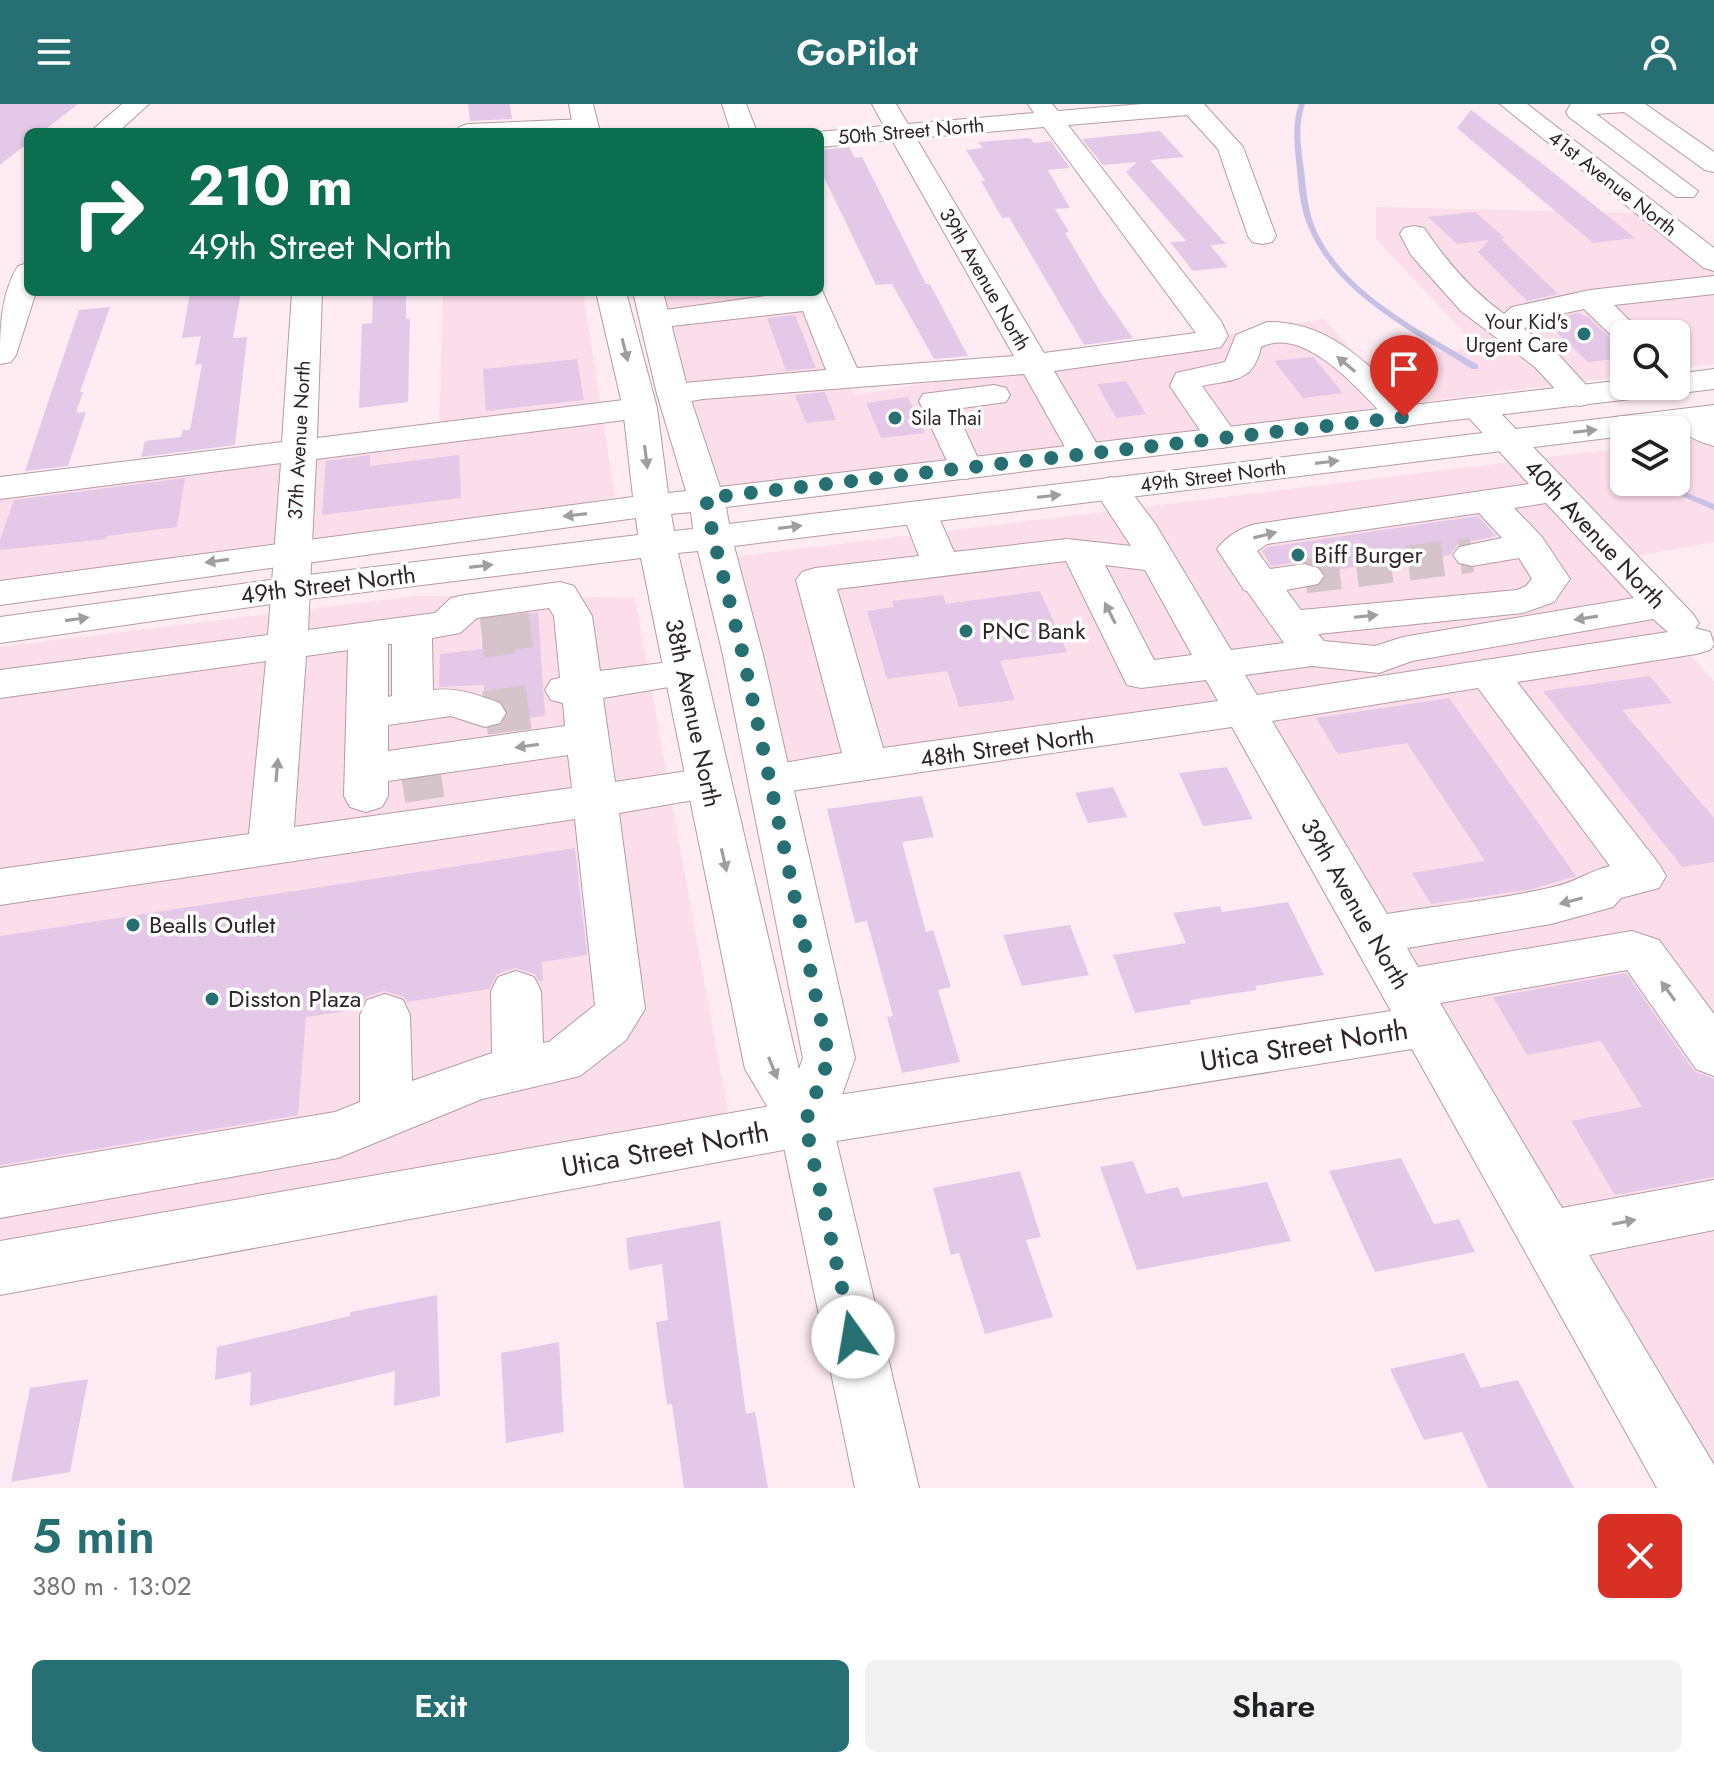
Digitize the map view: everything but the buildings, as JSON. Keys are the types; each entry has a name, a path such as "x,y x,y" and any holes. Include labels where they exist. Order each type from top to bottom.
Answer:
{"main road":[{"path":"108,128 137,104"},
{"path":"734,104 743,128"},
{"name":"39th Avenue North","path":"884,104 1041,377 1098,471 1138,525 1692,1488"},
{"name":"41st Avenue North","path":"1512,104 1714,262"},
{"path":"1685,191 1578,112 1580,108 1623,104 1633,107 1714,164"},
{"path":"1192,105 1230,147 1262,236"},
{"name":"50th Street North","path":"824,139 1046,112 1192,105"},
{"path":"966,469 935,401 1203,343 1213,336 1046,112"},
{"path":"559,128 585,121"},
{"path":"513,128 533,128"},
{"path":"1631,197 1714,188"},
{"path":"1414,234 1421,249 1472,305 1513,322 1580,396"},
{"path":"0,355 24,284"},
{"path":"1513,322 1590,299 1714,285"},
{"name":"37th Avenue North","path":"270,847 292,589 307,296"},
{"name":"38th Avenue North","path":"612,296 640,408 657,544 771,1069 805,1123 887,1488"},
{"path":"805,1123 829,1058 743,655 706,498 673,394 652,305 812,296 846,379"},
{"path":"1590,299 1613,320"},
{"path":"1222,438 1186,386 1187,380 1236,369 1242,363 1247,342 1267,334 1298,333 1319,341 1404,417"},
{"path":"673,394 846,379 1041,377"},
{"name":"49th Street North","path":"1690,381 1714,379"},
{"name":"49th Street North","path":"0,630 292,589 920,512 1098,471 1222,438 1610,392"},
{"path":"0,488 640,408"},
{"name":"40th Avenue North","path":"1477,408 1705,650"},
{"name":"49th Street North","path":"0,593 294,550 966,469 1098,471 1705,423"},
{"path":"1555,491 1256,535 1236,549 1300,638 1379,660 1403,650 1662,605"},
{"path":"1079,551 1141,675 1217,663 1300,638 1523,601 1540,594 1551,579 1529,545 1488,502"},
{"path":"920,512 941,565"},
{"path":"1472,555 1529,545"},
{"path":"867,767 815,580 1079,551 1158,560"},
{"path":"441,571 456,627"},
{"path":"1257,582 1305,576"},
{"path":"0,1193 338,1135 476,1078 562,1061 608,1025 620,1009 588,738 558,691 552,619 560,594 465,607 413,707"},
{"path":"0,684 287,645 456,627"},
{"path":"368,635 367,714 411,770"},
{"name":"48th Street North","path":"770,779 1488,673 1705,650"},
{"path":"558,691 685,673"},
{"path":"1374,935 1551,906 1596,894 1607,884 1643,876 1488,673"},
{"path":"367,714 475,701"},
{"path":"366,833 411,770 588,738"},
{"path":"0,887 707,784"},
{"name":"Utica Street North","path":"0,1268 805,1123 1416,1008 1632,950 1642,954 1714,1054"},
{"path":"516,991 518,1070"},
{"path":"385,1015 386,1115"},
{"path":"1548,1237 1714,1205"}],"shaded area":[{"path":"1376,207 1638,213 1714,272 1714,364 1690,367 1690,320 1610,320 1610,378 1096,444 1049,364 1324,319 1362,362 1478,347 1376,239"},
{"path":"824,292 855,395 1021,368 1066,448 720,487 689,392 663,296 824,296"},
{"path":"443,296 584,296 615,497 548,510 312,539 316,456 439,437"},
{"path":"1714,437 1714,542 1638,556 1685,609 1540,458 1610,450 1610,496 1690,496 1690,440"},
{"path":"282,461 277,543 0,584 0,495"},
{"path":"1510,462 1714,681 1714,1473 1143,507"},
{"path":"1110,511 1122,527 1219,702 787,764 737,559 739,556"},
{"path":"416,596 635,598 729,1118 0,1247 0,647"}],"waterway":[{"path":"1302,104 1297,134 1303,190 1310,223 1325,253 1362,292 1384,309 1475,367"},
{"path":"1687,496 1714,507"}],"tunnel":[{"path":"1305,576 1472,555"},
{"path":"504,633 539,629"},
{"path":"504,633 512,632"},
{"path":"482,636 504,633"},
{"path":"496,634 504,633"},
{"path":"485,713 544,705"},
{"path":"402,781 441,775"}],"place":[{"name":"Your Kid's Urgent Care","path":"1584,334"},
{"name":"Sila Thai","path":"895,418"},
{"name":"Biff Burger","path":"1298,555"},
{"name":"PNC Bank","path":"966,631"},
{"name":"Bealls Outlet","path":"133,925"},
{"name":"Disston Plaza","path":"212,999"}],"route":[{"path":"853,1337 805,1123 829,1058 743,655 706,498 1404,417"}]}
